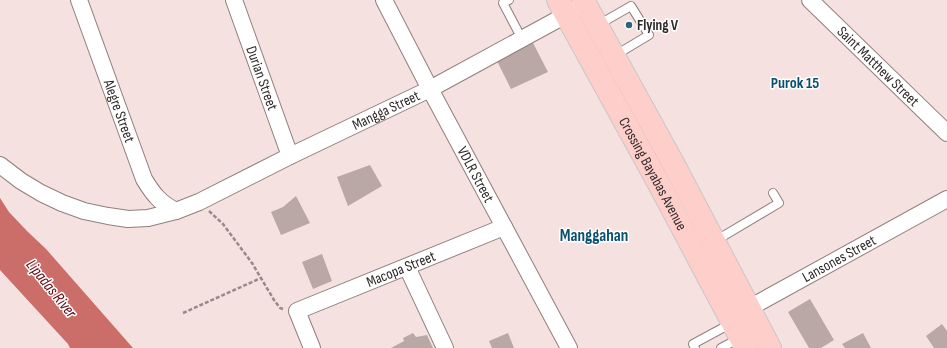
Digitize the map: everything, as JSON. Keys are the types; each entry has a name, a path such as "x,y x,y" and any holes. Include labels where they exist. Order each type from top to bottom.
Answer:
{"main road":[{"name":"Crossing Bayabas Avenue","path":"587,1 597,26 673,163 714,241 740,327"},
{"name":"Crossing Bayabas Avenue","path":"562,7 662,190 740,327 770,348"}],"street":[{"name":"Alegre Street","path":"79,0 144,179 158,199 166,206 176,211"},
{"name":"Durian Street","path":"234,0 290,156"},
{"name":"VDLR Street","path":"384,0 568,348"},
{"name":"Saint Matthew Street","path":"810,0 947,133"},
{"name":"Mangga Street","path":"0,165 41,193 84,211 128,219 148,218 176,211 199,202 290,156 430,89 522,38 562,7 587,1"},
{"name":"Lansones Street","path":"740,327 947,199"},
{"name":"Macopa Street","path":"298,311 504,227"},
{"path":"407,267 445,348"},
{"path":"298,311 312,348"}],"lane":[{"path":"508,0 503,3 522,38"},
{"path":"597,26 630,6 648,35 614,56"},
{"path":"714,241 779,203 773,193"},
{"path":"695,348 693,344 740,327"},
{"path":"721,348 740,327"}],"path":[{"path":"199,202 223,224 248,258 280,308 288,311 298,311"},
{"path":"183,313 261,278"}],"water":[{"name":"Lipadas River","path":"0,198 9,212 46,249 133,348 70,348 0,270"}],"building":[{"path":"532,41 548,72 511,89 496,59"},
{"path":"370,165 382,186 348,206 337,177"},
{"path":"296,196 310,223 281,235 271,212 283,207"},
{"path":"322,254 332,281 313,289 302,262"},
{"path":"810,299 834,340 821,348 809,348 788,312"},
{"path":"942,324 947,331 947,348 934,348 926,336"},
{"path":"413,333 416,337 427,335 433,348 391,348 404,341 403,338"},
{"path":"508,333 514,348 492,348 489,341"},
{"path":"863,333 871,348 845,348 842,344"}],"place":[{"name":"Flying V","path":"629,25"}],"district":[{"name":"Purok 15","path":"795,83"},
{"name":"Manggahan","path":"594,236"}]}
